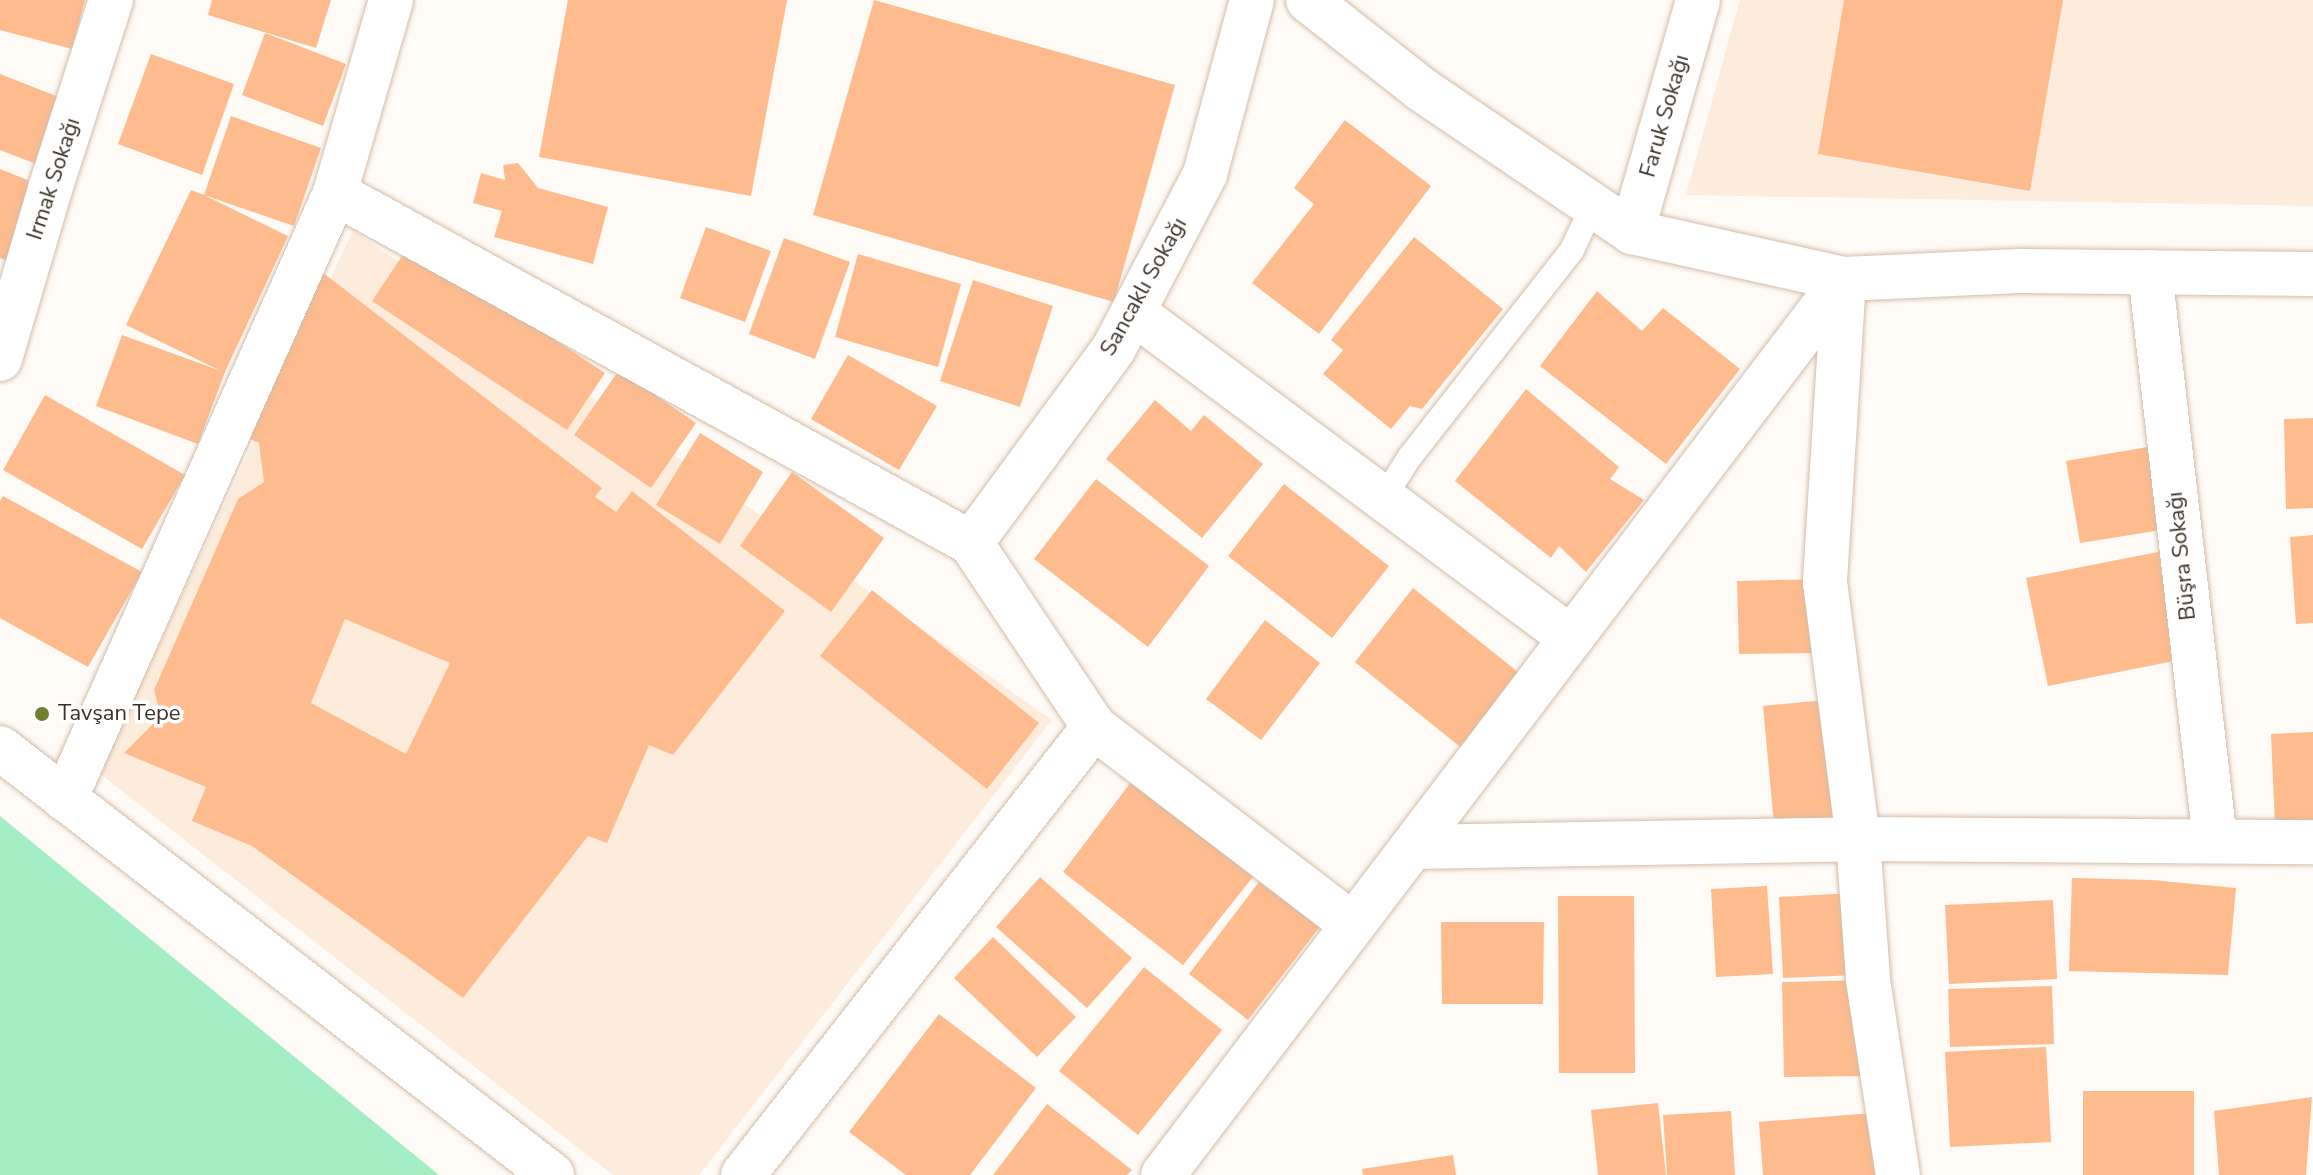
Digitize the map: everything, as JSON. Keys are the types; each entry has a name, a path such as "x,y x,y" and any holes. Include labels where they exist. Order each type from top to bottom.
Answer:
{"street":[{"name":"Irmak Sokağı","path":"0,359 50,189 111,0"},
{"path":"65,799 335,193 391,0"},
{"name":"Sancaklı Sokağı","path":"971,543 1114,348 1205,174 1252,0"},
{"path":"1308,0 1421,89 1632,232 1844,279 2019,271 2313,274"},
{"name":"Faruk Sokağı","path":"1632,232 1698,0"},
{"path":"335,193 971,543 1094,727 1353,925"},
{"name":"Büşra Sokağı","path":"2150,272 2215,841"},
{"path":"1163,1175 1844,279"},
{"path":"1844,279 1825,582 1858,839 1868,980 1898,1175"},
{"path":"1133,312 1571,638"},
{"path":"743,1175 1094,727"},
{"path":"0,748 546,1174"},
{"path":"1413,847 1858,839 2313,842"}],"lane":[{"path":"1383,499 1409,458 1572,250 1593,205"}],"shaded area":[{"path":"1740,0 2313,0 2313,206 1686,195"},
{"path":"353,230 1052,720 699,1175 613,1175 99,773"}],"green space":[{"path":"0,816 439,1175 0,1175"}],"building":[{"path":"0,0 85,0 72,49 0,30"},
{"path":"212,0 331,0 316,48 208,15"},
{"path":"568,0 787,0 751,196 539,157"},
{"path":"874,0 1175,85 1114,302 813,215"},
{"path":"1844,0 2063,0 2030,191 1818,154"},
{"path":"265,33 346,64 323,126 242,95"},
{"path":"151,54 234,84 202,175 118,144"},
{"path":"0,74 69,101 44,167 0,150"},
{"path":"231,116 321,148 294,226 204,195"},
{"path":"1345,120 1431,186 1319,334 1252,283 1314,204 1294,188"},
{"path":"518,163 538,188 608,207 593,264 494,237 502,211 473,203 481,173 505,180 503,165"},
{"path":"0,169 50,189 19,265 0,258"},
{"path":"191,190 288,236 225,372 198,444 96,406 122,335 221,371 126,325"},
{"path":"706,227 771,251 745,322 680,298"},
{"path":"1414,237 1503,309 1422,409 1410,406 1391,429 1323,374 1343,350 1331,340"},
{"path":"784,238 850,262 815,359 749,334"},
{"path":"410,244 605,373 567,430 372,301"},
{"path":"858,254 961,284 938,367 835,337"},
{"path":"313,265 602,488 595,497 616,512 632,491 785,611 673,755 649,745 607,843 588,836 463,998 252,846 192,821 206,787 124,753 161,716 154,690 238,499 264,482 259,443 243,436","holes":["345,619 450,663 406,754 311,703"]},
{"path":"973,280 1053,306 1020,407 940,381"},
{"path":"1597,291 1642,331 1663,308 1740,369 1666,464 1540,366"},
{"path":"848,355 937,406 899,470 811,419"},
{"path":"619,370 696,423 651,488 574,435"},
{"path":"1526,389 1619,467 1610,479 1644,500 1586,572 1559,546 1551,558 1455,481"},
{"path":"45,395 185,475 142,549 3,470"},
{"path":"1155,400 1191,431 1204,415 1263,464 1202,538 1106,459"},
{"path":"2313,418 2313,508 2286,509 2284,419"},
{"path":"700,433 763,472 720,544 656,505"},
{"path":"2159,445 2174,528 2080,543 2066,461"},
{"path":"792,472 884,538 831,612 740,546"},
{"path":"1096,479 1209,566 1148,647 1034,559"},
{"path":"1284,484 1389,566 1332,638 1228,556"},
{"path":"3,496 142,572 88,667 0,618 0,501"},
{"path":"2313,535 2313,623 2296,624 2290,537"},
{"path":"2163,551 2184,659 2048,686 2026,578"},
{"path":"1822,579 1823,653 1739,654 1737,581"},
{"path":"1413,588 1523,676 1464,750 1355,662"},
{"path":"872,590 1039,723 987,789 820,656"},
{"path":"1265,620 1320,663 1261,740 1206,699"},
{"path":"1836,699 1848,817 1774,824 1763,706"},
{"path":"2313,732 2313,823 2275,825 2271,734"},
{"path":"1134,778 1256,873 1183,965 1063,872"},
{"path":"1040,877 1132,958 1087,1008 996,927"},
{"path":"1262,878 1322,924 1248,1020 1189,974"},
{"path":"2072,878 2152,880 2236,888 2228,975 2069,971"},
{"path":"1767,886 1773,974 1716,977 1711,889"},
{"path":"1853,893 1858,975 1783,978 1779,897"},
{"path":"1558,896 1634,896 1635,1073 1559,1073"},
{"path":"2053,900 2057,979 1949,984 1945,905"},
{"path":"1441,922 1544,922 1543,1004 1442,1004"},
{"path":"993,937 1076,1017 1037,1057 954,978"},
{"path":"1144,967 1222,1030 1138,1135 1059,1071"},
{"path":"1868,980 1870,1076 1784,1077 1782,982"},
{"path":"2052,986 2054,1044 1950,1047 1948,989"},
{"path":"939,1014 1036,1088 970,1175 906,1175 849,1132"},
{"path":"2046,1047 2051,1142 1950,1147 1945,1052"},
{"path":"2083,1091 2194,1091 2194,1175 2083,1175"},
{"path":"2312,1097 2306,1175 2219,1175 2214,1111"},
{"path":"1658,1103 1666,1175 1598,1175 1591,1110"},
{"path":"1047,1104 1132,1170 1127,1175 993,1175"},
{"path":"1731,1111 1735,1175 1667,1175 1663,1115"},
{"path":"1872,1113 1877,1175 1763,1175 1759,1122"},
{"path":"1453,1155 1456,1175 1363,1175 1362,1169"}],"place":[{"name":"Tavşan Tepe","path":"42,714"}]}
